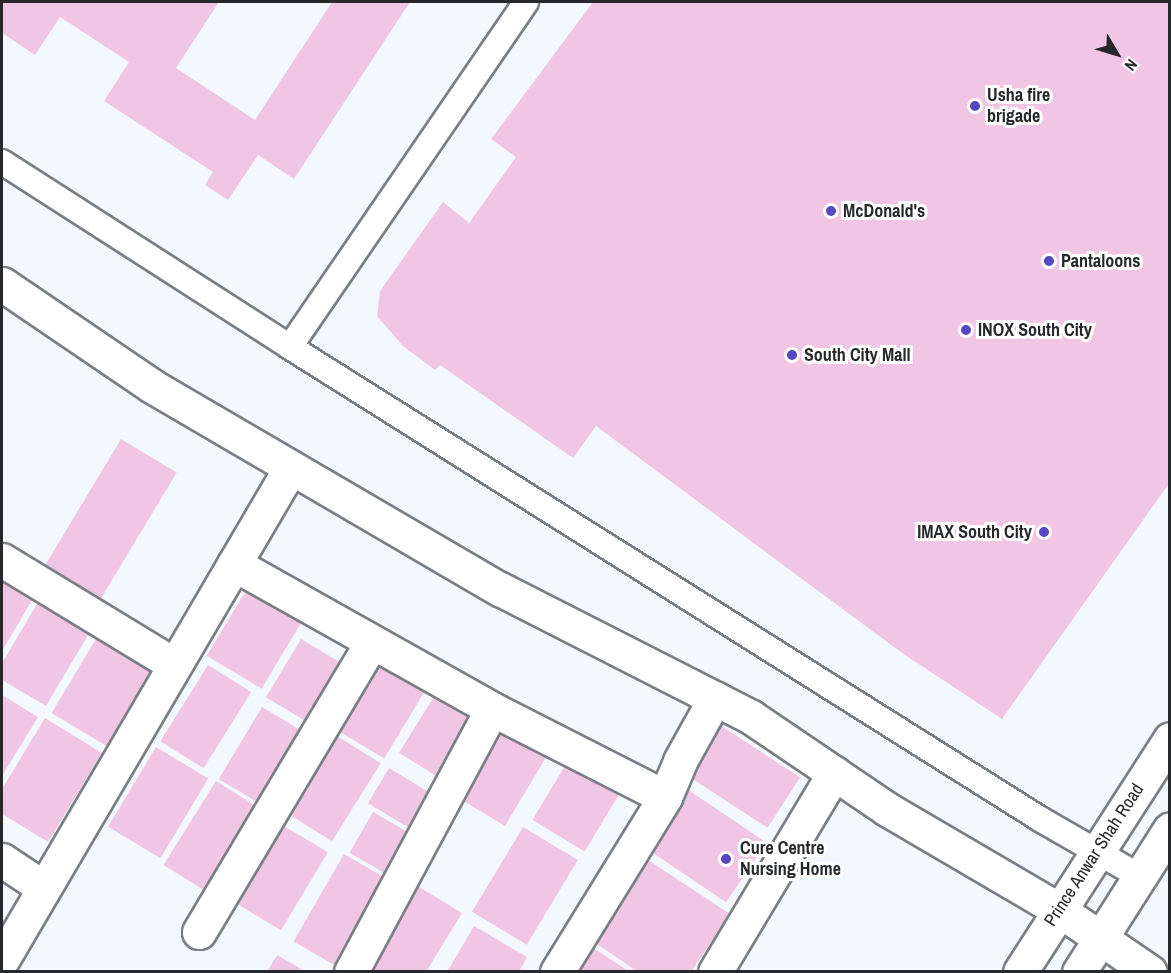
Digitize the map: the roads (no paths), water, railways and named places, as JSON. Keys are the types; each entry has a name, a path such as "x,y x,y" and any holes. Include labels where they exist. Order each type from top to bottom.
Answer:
{"street":[{"path":"2,284 152,386 500,589 751,717 887,809 1059,910 1150,972"},
{"path":"2,960 291,467"},
{"path":"2,560 175,665"},
{"path":"234,564 492,709 666,797"},
{"path":"199,932 372,642"},
{"path":"557,972 666,797 680,761 715,698"},
{"path":"351,972 492,709"},
{"name":"Prince Anwar Shah Road","path":"1020,972 1096,850 1170,739"},
{"path":"715,972 834,773"},
{"path":"1079,972 1170,829"},
{"path":"2,860 44,888"}],"lane":[{"path":"290,346 526,2"},
{"path":"2,162 290,346 1138,876"}],"place":[{"name":"Usha fire brigade","path":"975,106"},
{"name":"McDonald's","path":"831,211"},
{"name":"Pantaloons","path":"1049,261"},
{"name":"INOX South City","path":"966,330"},
{"name":"South City Mall","path":"792,355"},
{"name":"IMAX South City","path":"1044,532"},
{"name":"Cure Centre Nursing Home","path":"726,859"}]}
